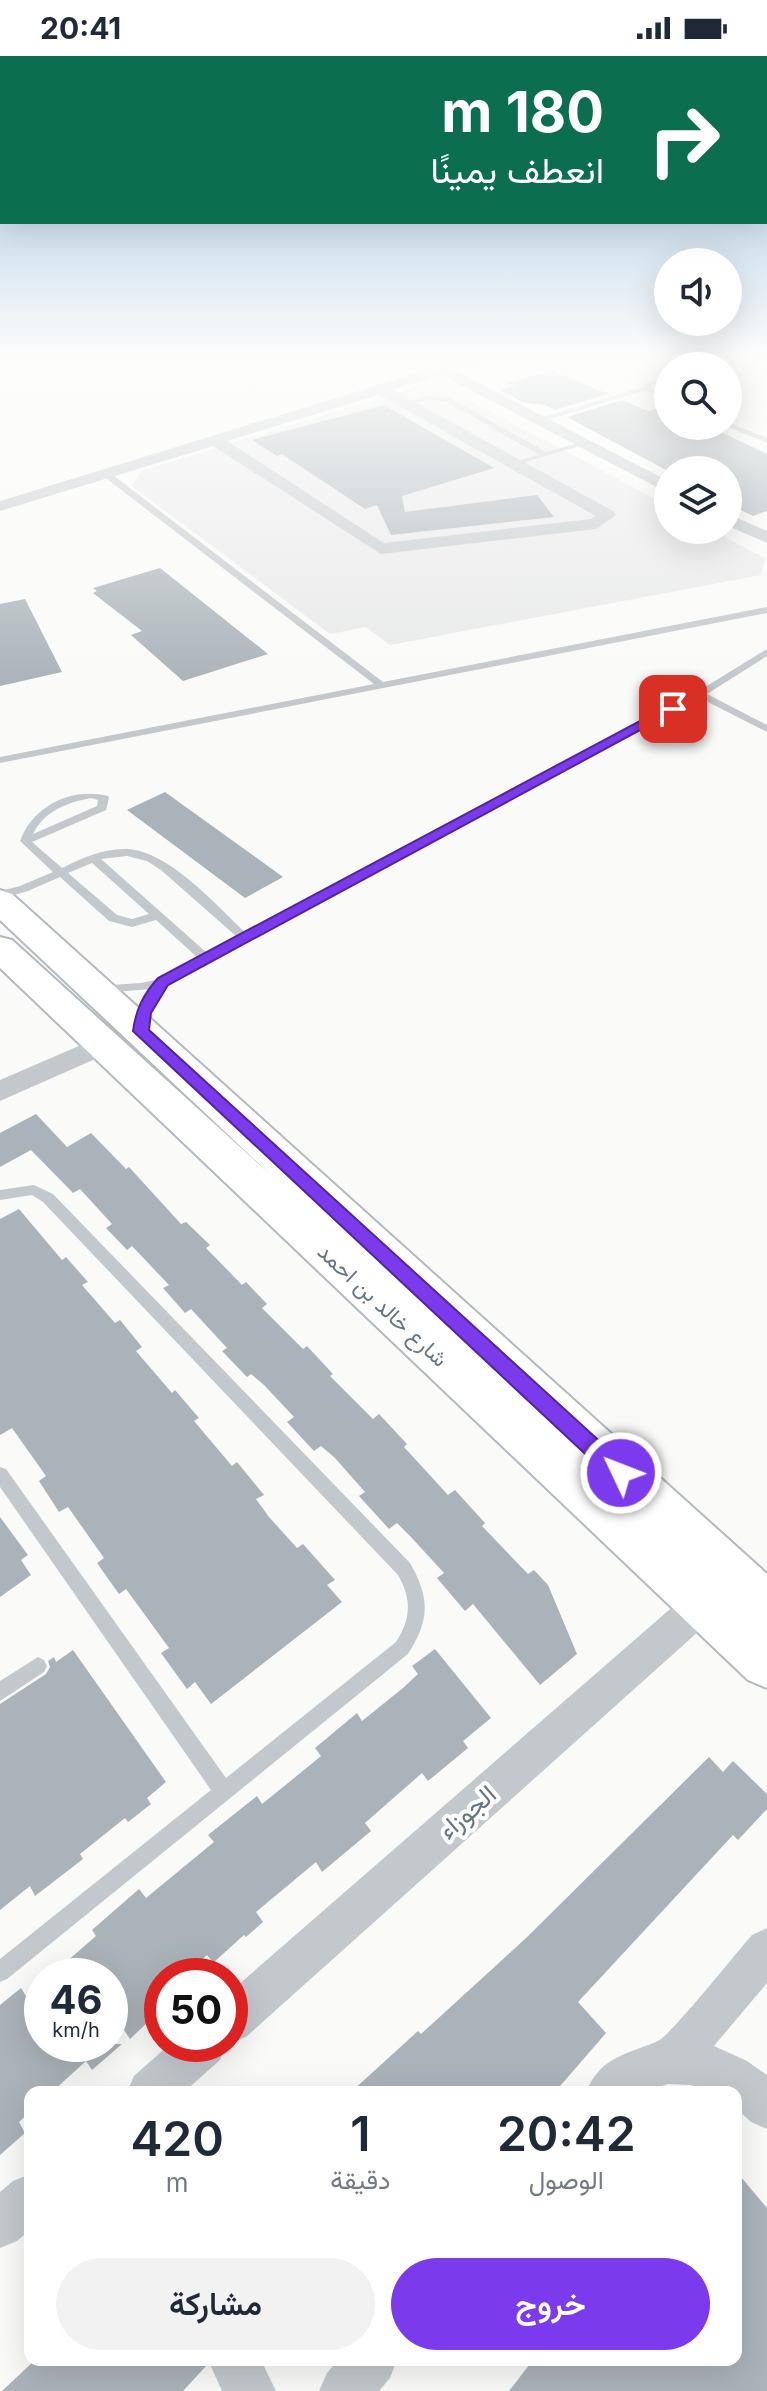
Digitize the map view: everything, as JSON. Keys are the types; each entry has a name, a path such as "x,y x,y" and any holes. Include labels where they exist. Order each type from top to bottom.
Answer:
{"main road":[{"name":"شارع خالد بن احمد","path":"0,898 95,989 122,1038"},
{"name":"شارع خالد بن احمد","path":"0,948 122,1038 735,1587 767,1608"},
{"name":"شارع خالد بن احمد","path":"735,1587 767,1662"}],"street":[{"path":"0,506 133,466"},
{"path":"254,466 381,549 596,524 607,515 519,466"},
{"path":"625,466 654,481"},
{"path":"742,526 767,538"},
{"path":"0,1091 122,1038"},
{"name":"الجوزاء","path":"248,2006 735,1587"},
{"path":"673,2060 767,1950"},
{"path":"617,2086 643,2066 673,2060 705,2064 735,2078 767,2106"},
{"path":"157,2086 184,2062"},
{"path":"0,2224 24,2203"},
{"path":"236,2366 250,2391"},
{"path":"345,2391 367,2366"}],"lane":[{"path":"106,474 381,685"},
{"path":"0,760 767,610"},
{"path":"95,989 129,988 163,982 700,694 767,652"},
{"path":"700,694 767,729"},
{"path":"91,795 104,798 102,808 25,841 36,817 50,807 91,795"},
{"path":"25,841 122,922 132,923 157,916"},
{"path":"0,898 93,858 139,854 157,862 245,938"},
{"path":"93,858 206,959"},
{"path":"122,1038 163,982"},
{"path":"0,1195 34,1190 48,1198 404,1569 413,1583 418,1600 418,1617 413,1634 402,1648 0,1972"},
{"path":"0,1474 224,1792"},
{"path":"0,1692 38,1666"}],"shaded area":[{"path":"157,466 593,466 654,499 654,544 738,544 765,558 761,575 390,645 366,627 330,634 132,486 141,471"}],"building":[{"path":"300,466 490,466 494,468 402,496 405,512 537,495 554,517 391,535 377,505 365,509"},
{"path":"742,466 767,466 767,511 753,516 742,511"},
{"path":"160,568 268,654 183,681 131,635 142,631 93,593 97,591 93,588"},
{"path":"25,599 62,672 0,686 0,604"},
{"path":"165,792 283,877 245,898 127,810"},
{"path":"36,1114 67,1147 91,1133 126,1169 129,1167 181,1224 186,1222 210,1245 206,1248 242,1285 246,1282 267,1304 262,1308 303,1349 307,1346 333,1374 330,1376 373,1419 379,1414 448,1495 455,1490 485,1523 482,1526 528,1574 534,1570 548,1585 577,1654 540,1685 473,1604 465,1611 437,1578 444,1573 410,1536 397,1523 389,1529 359,1496 365,1492 335,1458 321,1446 314,1451 287,1422 294,1417 264,1385 251,1374 247,1377 222,1351 227,1348 191,1309 185,1313 163,1288 169,1285 132,1246 127,1250 106,1228 112,1224 80,1189 73,1193 31,1150 0,1167 0,1133"},
{"path":"19,1209 62,1260 66,1257 88,1282 82,1285 115,1323 120,1320 142,1347 136,1351 172,1393 175,1390 199,1418 194,1421 232,1466 237,1462 264,1495 256,1499 269,1517 297,1548 303,1544 335,1580 327,1585 342,1602 211,1704 195,1682 187,1689 161,1653 169,1648 126,1589 119,1594 97,1563 104,1558 68,1507 59,1512 39,1481 46,1476 12,1428 0,1435 0,1219"},
{"path":"0,1517 28,1555 21,1560 31,1575 0,1597"},
{"path":"435,1649 491,1718 463,1741 468,1748 428,1781 422,1773 365,1823 371,1831 322,1872 316,1862 256,1912 263,1922 219,1958 207,1955 204,1958 144,1958 144,2026 130,2039 128,1958 71,1958 96,1936 92,1930 139,1889 146,1898 214,1842 208,1835 257,1796 262,1804 321,1756 315,1748 357,1713 362,1721 403,1688 418,1674 412,1666"},
{"path":"73,1650 166,1782 147,1798 151,1804 128,1822 125,1818 80,1854 83,1859 35,1896 30,1886 0,1910 0,1704 46,1674 50,1667 48,1661 54,1657 56,1662"},
{"path":"709,1757 723,1772 733,1761 767,1794 767,1809 738,1840 733,1835 578,2002 606,2033 560,2086 358,2086 418,2031 421,2034 525,1939"},
{"path":"21,1988 24,1993 24,2062 85,2062 59,2086 24,2086 24,2117 19,2122 24,2134 0,2155 0,2005"},
{"path":"87,2062 101,2062 92,2070"},
{"path":"742,2178 767,2208 767,2391 509,2391 528,2366 742,2366"},
{"path":"29,2366 206,2366 183,2391 2,2391"}],"route":[{"path":"621,1473 141,1031 143,1013 150,997 163,982 673,709"}]}
